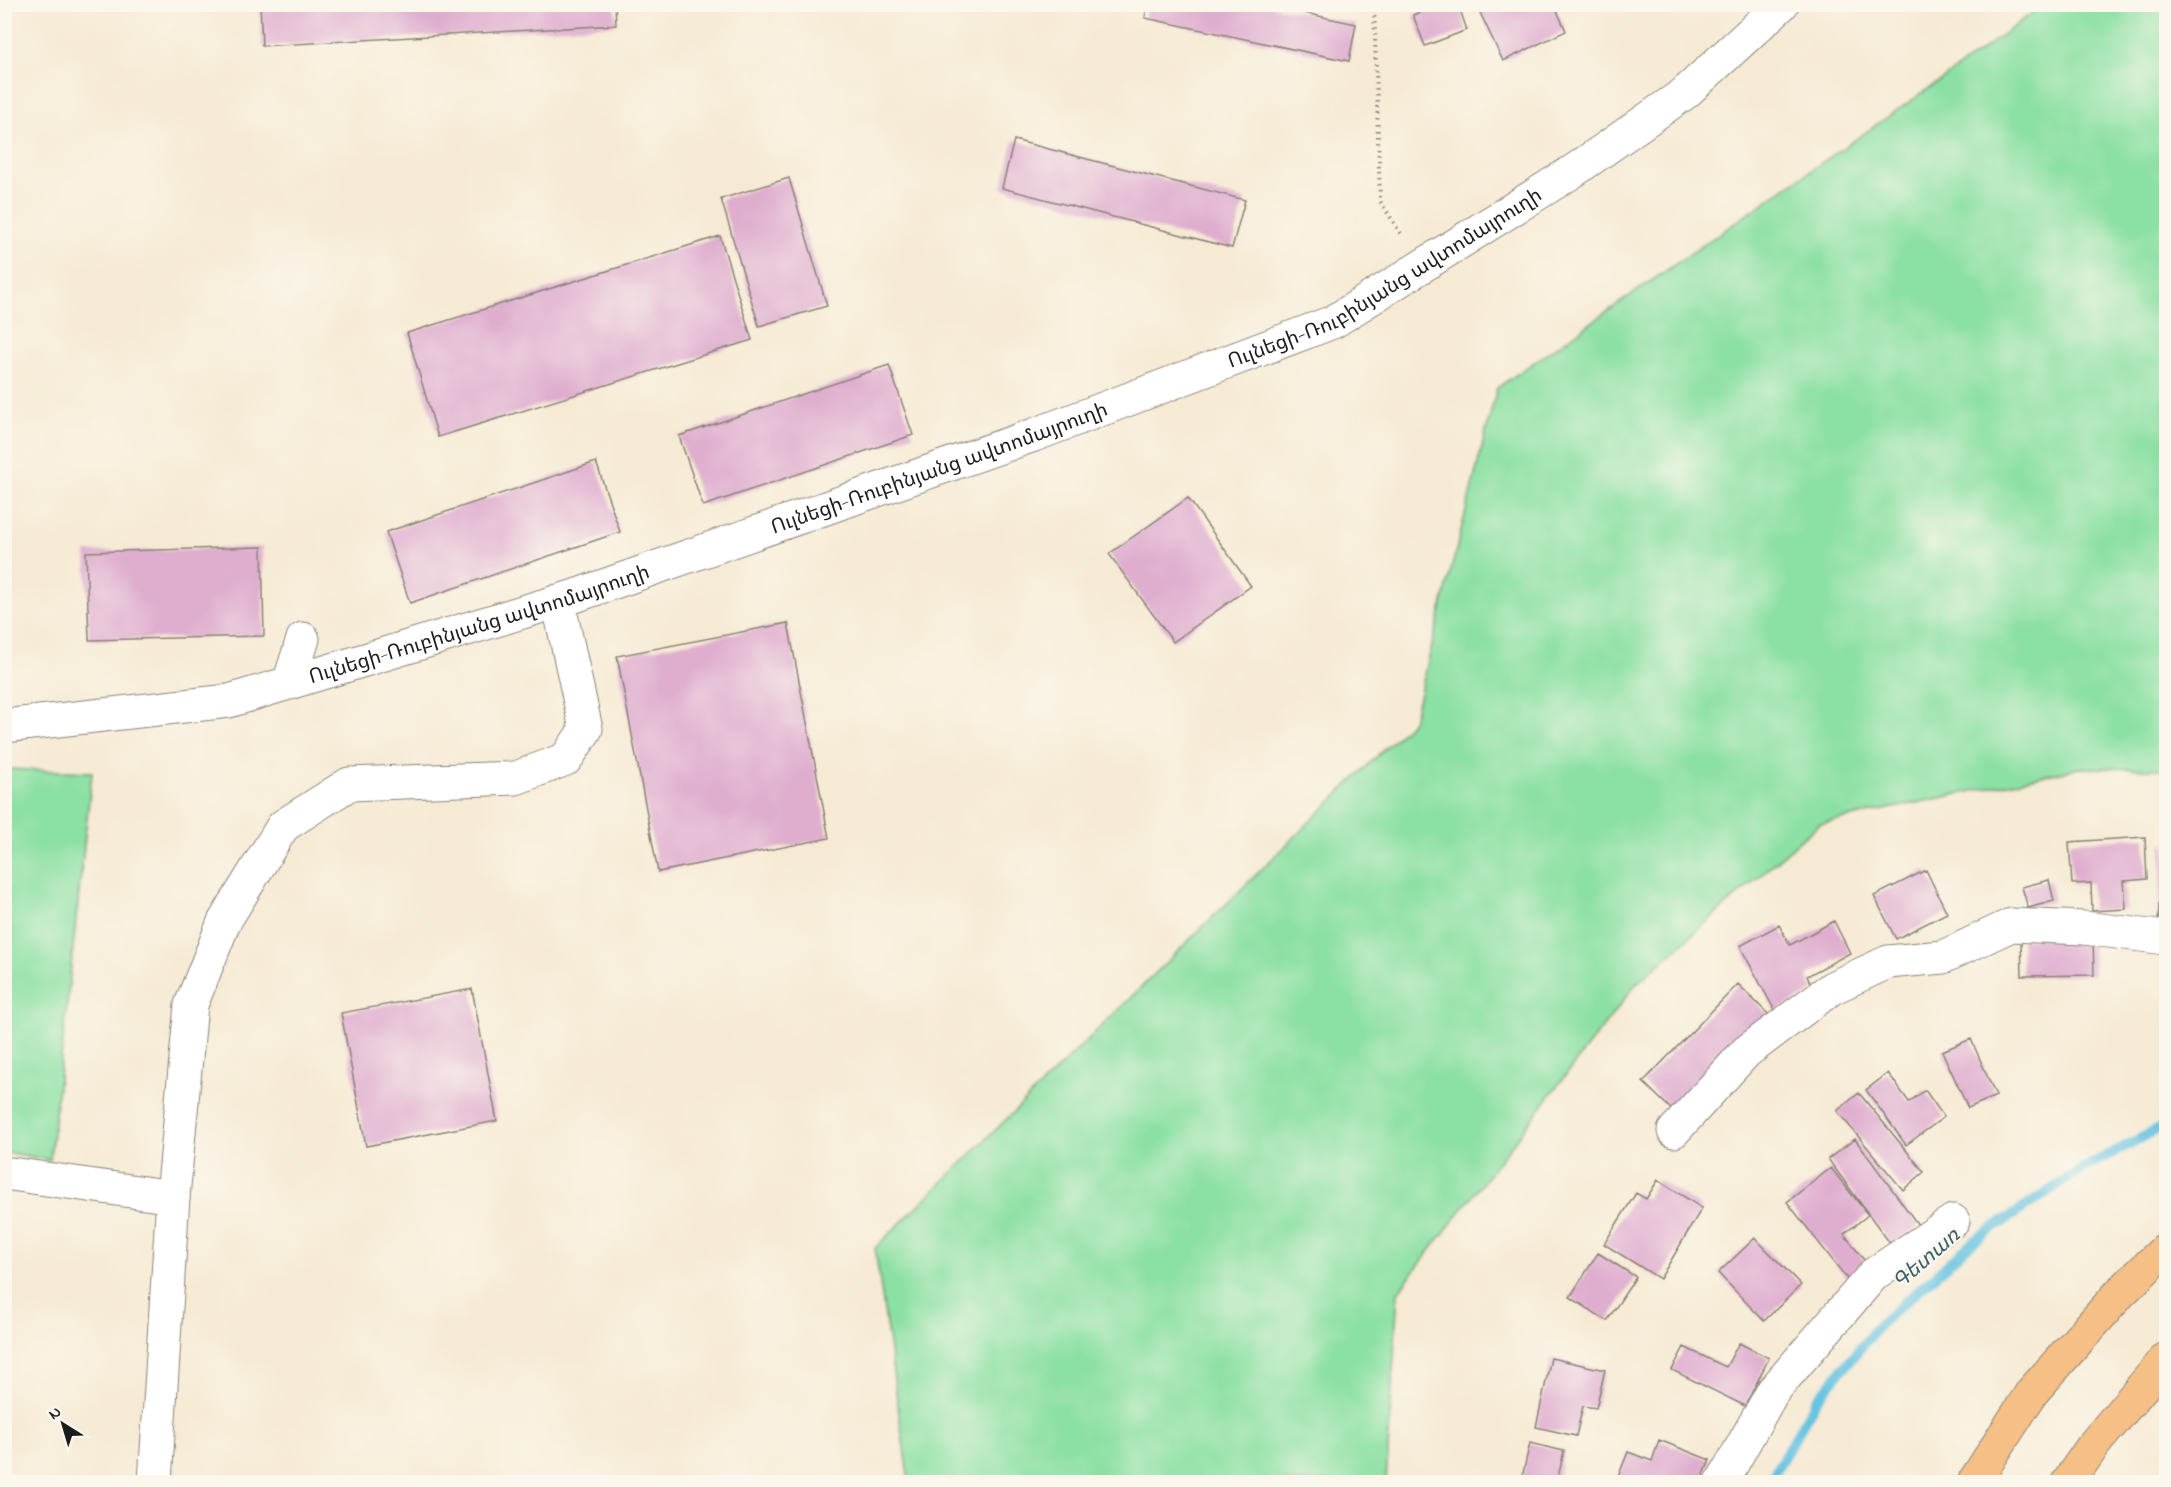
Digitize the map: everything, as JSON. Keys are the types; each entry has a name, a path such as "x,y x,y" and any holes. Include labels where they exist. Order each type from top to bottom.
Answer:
{"highway":[{"path":"1974,1482 2032,1392 2120,1293 2166,1249"},
{"path":"2068,1482 2096,1443 2166,1359"}],"street":[{"name":"Ուլնեցի-Ռուբինյանց ավտոմայրուղի","path":"4,726 229,701 289,683 558,601 1034,435 1333,322 1575,170 1685,93 1782,4"},
{"path":"155,1482 173,1197 191,1005 224,922 283,826 349,784 516,778 566,759 586,729 558,601"},
{"path":"289,683 303,639"},
{"path":"1674,1131 1746,1053 1832,988 1888,962 1943,957 2011,925 2084,928 2166,938"},
{"path":"4,1173 173,1197"},
{"path":"1722,1482 1773,1391 1874,1274 1953,1221"}],"path":[{"path":"1374,4 1380,201 1422,268"}],"green space":[{"path":"2044,4 2166,5 2166,769 2079,768 1819,824 1636,984 1398,1292 1386,1482 909,1482 875,1248 1413,721 1497,388 1951,73"},
{"path":"4,769 92,772 50,1160 5,1152"}],"building":[{"path":"260,4 615,4 616,25 262,46"},
{"path":"1147,4 1263,4 1356,24 1349,61 1145,18"},
{"path":"1440,4 1458,4 1467,30 1425,46 1413,15"},
{"path":"1476,4 1554,4 1566,31 1503,61"},
{"path":"1014,140 1245,200 1232,248 1002,188"},
{"path":"789,178 827,306 759,326 721,199"},
{"path":"720,236 752,340 438,437 407,333"},
{"path":"889,365 913,435 703,506 679,436"},
{"path":"596,462 620,532 410,603 386,532"},
{"path":"1188,498 1251,586 1173,642 1109,554"},
{"path":"262,547 264,636 89,640 86,552"},
{"path":"788,623 829,838 658,872 617,656"},
{"path":"2145,837 2147,879 2124,881 2126,909 2092,911 2091,883 2072,884 2069,842"},
{"path":"2163,844 2166,844 2166,923 2158,922"},
{"path":"1926,870 1947,913 1896,939 1874,896"},
{"path":"2049,880 2054,901 2028,908 2022,887"},
{"path":"1834,921 1850,953 1807,976 1814,991 1775,1011 1740,946 1779,925 1790,945"},
{"path":"2093,937 2094,975 2022,976 2021,939"},
{"path":"1738,984 1771,1017 1676,1114 1643,1082"},
{"path":"472,989 497,1121 366,1146 341,1013"},
{"path":"1971,1039 1996,1096 1968,1108 1942,1051"},
{"path":"1888,1073 1909,1102 1925,1090 1944,1117 1906,1145 1866,1090"},
{"path":"1859,1093 1924,1172 1903,1190 1837,1111"},
{"path":"1855,1139 1919,1226 1892,1246 1828,1159"},
{"path":"1831,1168 1868,1215 1844,1234 1867,1264 1848,1280 1787,1202"},
{"path":"1658,1180 1702,1208 1660,1279 1604,1244 1636,1193 1646,1199"},
{"path":"1755,1238 1801,1285 1764,1321 1718,1273"},
{"path":"1598,1253 1636,1277 1607,1321 1570,1297"},
{"path":"1739,1343 1769,1358 1745,1406 1672,1370 1684,1347 1726,1367"},
{"path":"1551,1358 1605,1370 1596,1408 1583,1406 1576,1436 1536,1427"},
{"path":"1659,1440 1710,1460 1701,1482 1616,1482 1628,1452 1652,1461"},
{"path":"1530,1443 1564,1451 1557,1482 1521,1482"}],"waterway":[{"name":"Գետառ","path":"1769,1482 1816,1401 1880,1324 1974,1241 2082,1169 2166,1125"}]}
